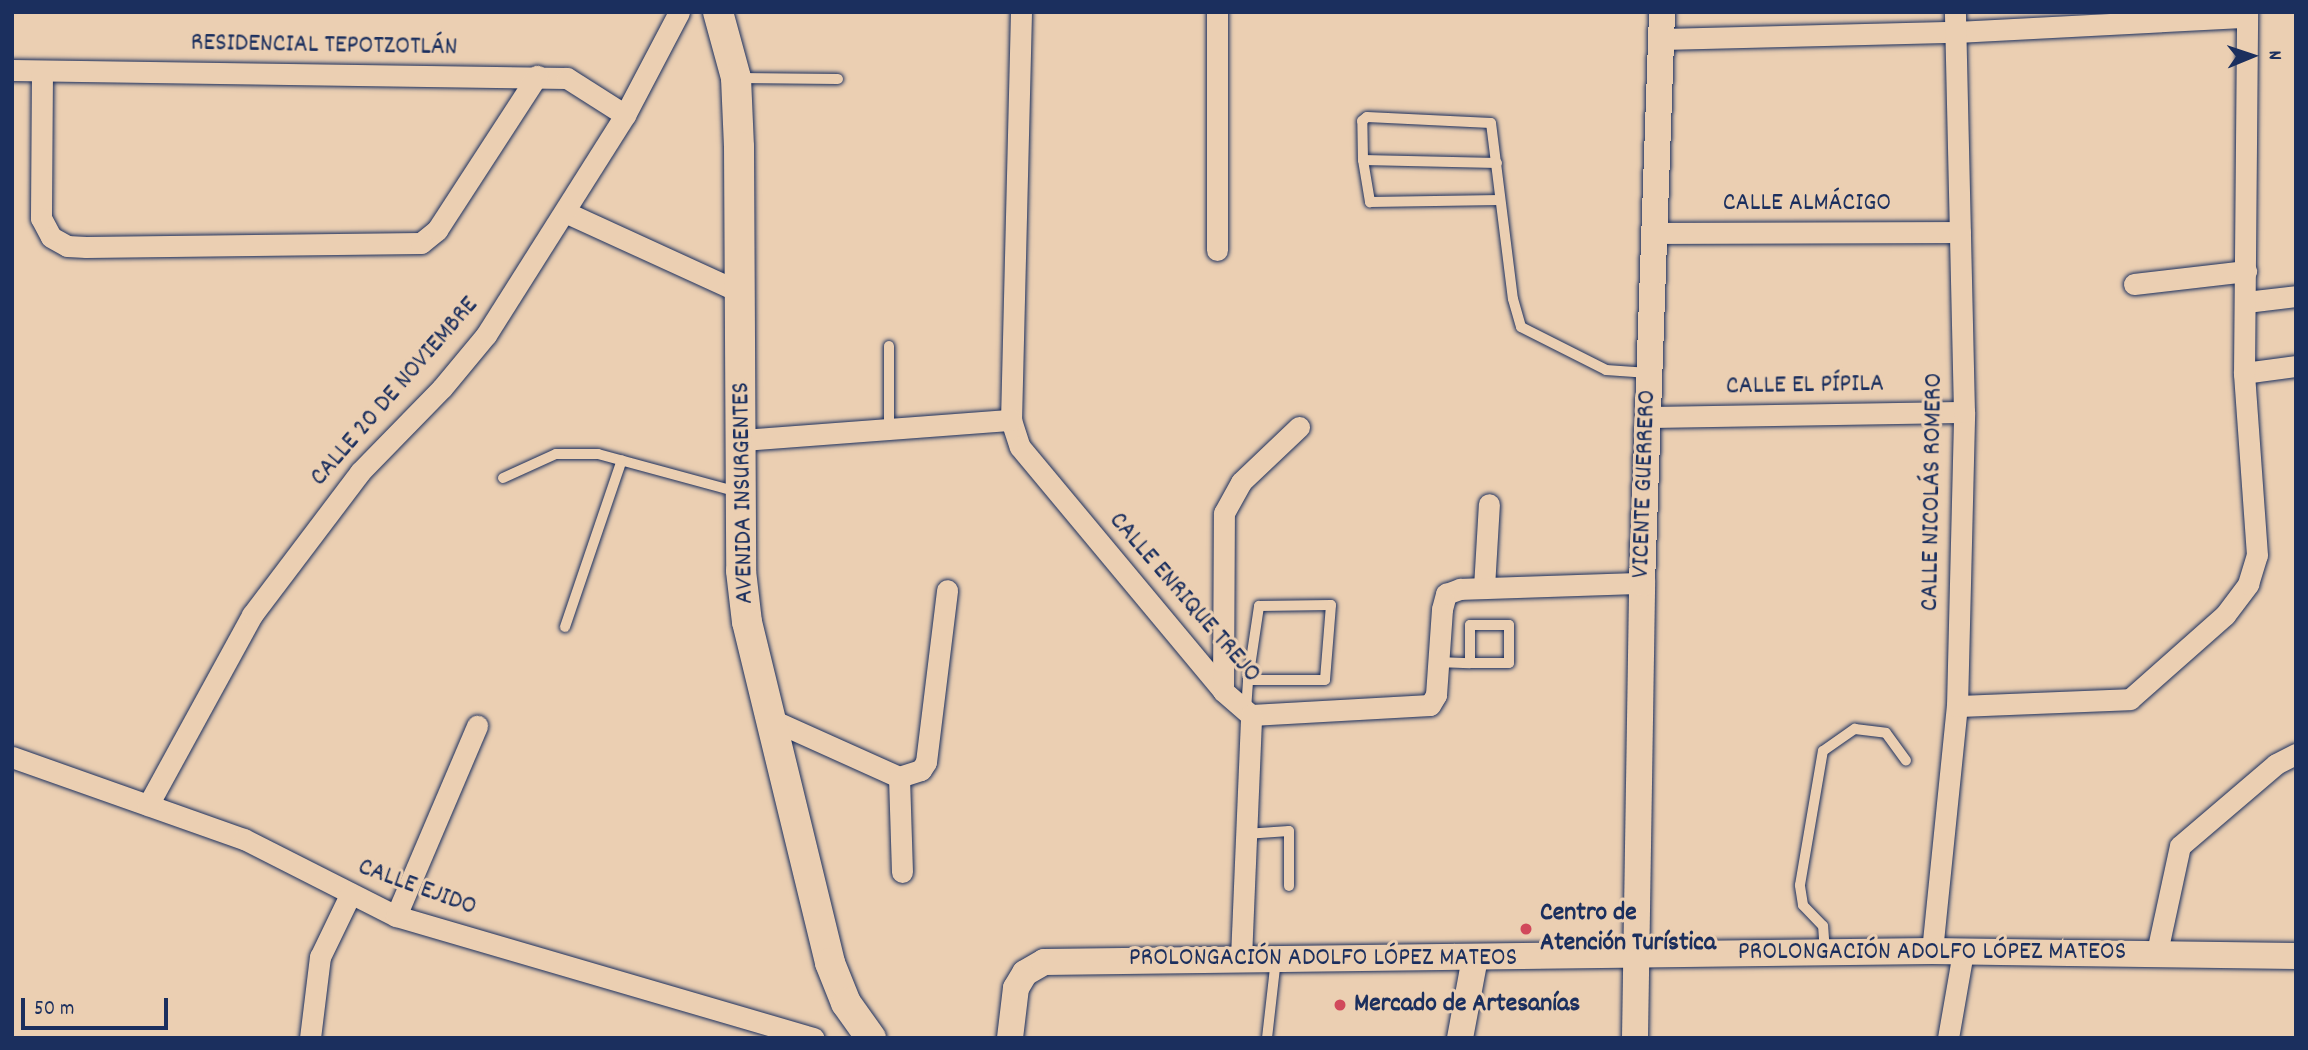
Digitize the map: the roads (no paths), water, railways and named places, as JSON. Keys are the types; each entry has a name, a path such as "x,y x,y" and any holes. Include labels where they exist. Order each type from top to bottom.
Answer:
{"main road":[{"name":"AVENIDA INSURGENTES","path":"718,12 736,78 743,440 741,571 770,719 830,963 846,1003 871,1038"}],"street":[{"name":"CALLE 20 DE NOVIEMBRE","path":"148,805 252,615 360,472 442,388 486,335 625,115 679,12"},
{"name":"CALLE ENRIQUE TREJO","path":"1021,12 1011,421 1020,447 1223,691 1248,713 1241,958"},
{"path":"1217,12 1217,250"},
{"name":"VICENTE GUERRERO","path":"1635,1038 1646,417 1650,373 1662,12"},
{"path":"1661,39 1956,22 2247,15 2244,373 2257,555 2248,584 2225,615 2130,699 1957,706"},
{"name":"CALLE NICOLÁS ROMERO","path":"1932,951 1957,706 1964,412 1956,22"},
{"name":"RESIDENCIAL TEPOTZOTLÁN","path":"12,70 567,78 625,115"},
{"path":"42,71 41,218 51,237 67,246 86,247 421,243 437,230 537,76"},
{"path":"565,212 740,292"},
{"name":"CALLE ALMÁCIGO","path":"1655,233 1960,232"},
{"path":"2134,284 2246,271"},
{"path":"2246,302 2296,296"},
{"path":"2244,373 2296,366"},
{"name":"CALLE EL PÍPILA","path":"1646,417 1964,412"},
{"path":"743,440 1011,421"},
{"path":"1223,691 1224,513 1241,482 1299,427"},
{"path":"1484,587 1489,504"},
{"path":"1248,713 1430,705 1436,695 1437,662 1446,594 1484,587 1642,583"},
{"path":"770,719 899,777 921,770 926,762 947,590"},
{"path":"396,916 477,726"},
{"path":"2157,952 2180,846 2276,764 2296,754"},
{"name":"CALLE EJIDO","path":"12,757 244,839 396,916 814,1038"},
{"path":"899,777 902,872"},
{"path":"310,1038 320,957 350,895"},
{"name":"PROLONGACIÓN ADOLFO LÓPEZ MATEOS","path":"1010,1038 1016,988 1025,973 1044,962 1932,951 2296,956"},
{"path":"1948,1038 1963,952"},
{"path":"1460,1038 1475,958"}],"lane":[{"path":"736,78 838,79"},
{"path":"1500,200 1370,202 1363,160 1362,121 1367,117 1487,120 1493,126 1513,299 1521,327 1606,370 1650,373"},
{"path":"1363,160 1497,163"},
{"path":"889,346 889,429"},
{"path":"503,478 556,454 598,454 741,492"},
{"path":"565,627 622,460"},
{"path":"1248,680 1325,680 1331,605 1259,606 1248,680 1248,713"},
{"path":"1437,662 1471,663 1509,663 1509,625 1471,625 1471,663"},
{"path":"1825,953 1824,926 1803,905 1800,885 1824,751 1854,729 1886,733 1906,761"},
{"path":"1245,834 1289,831 1289,886"},
{"path":"1267,1038 1276,960"}],"place":[{"name":"Centro de Atención Turística","path":"1526,929"},
{"name":"Mercado de Artesanías","path":"1340,1005"}]}
